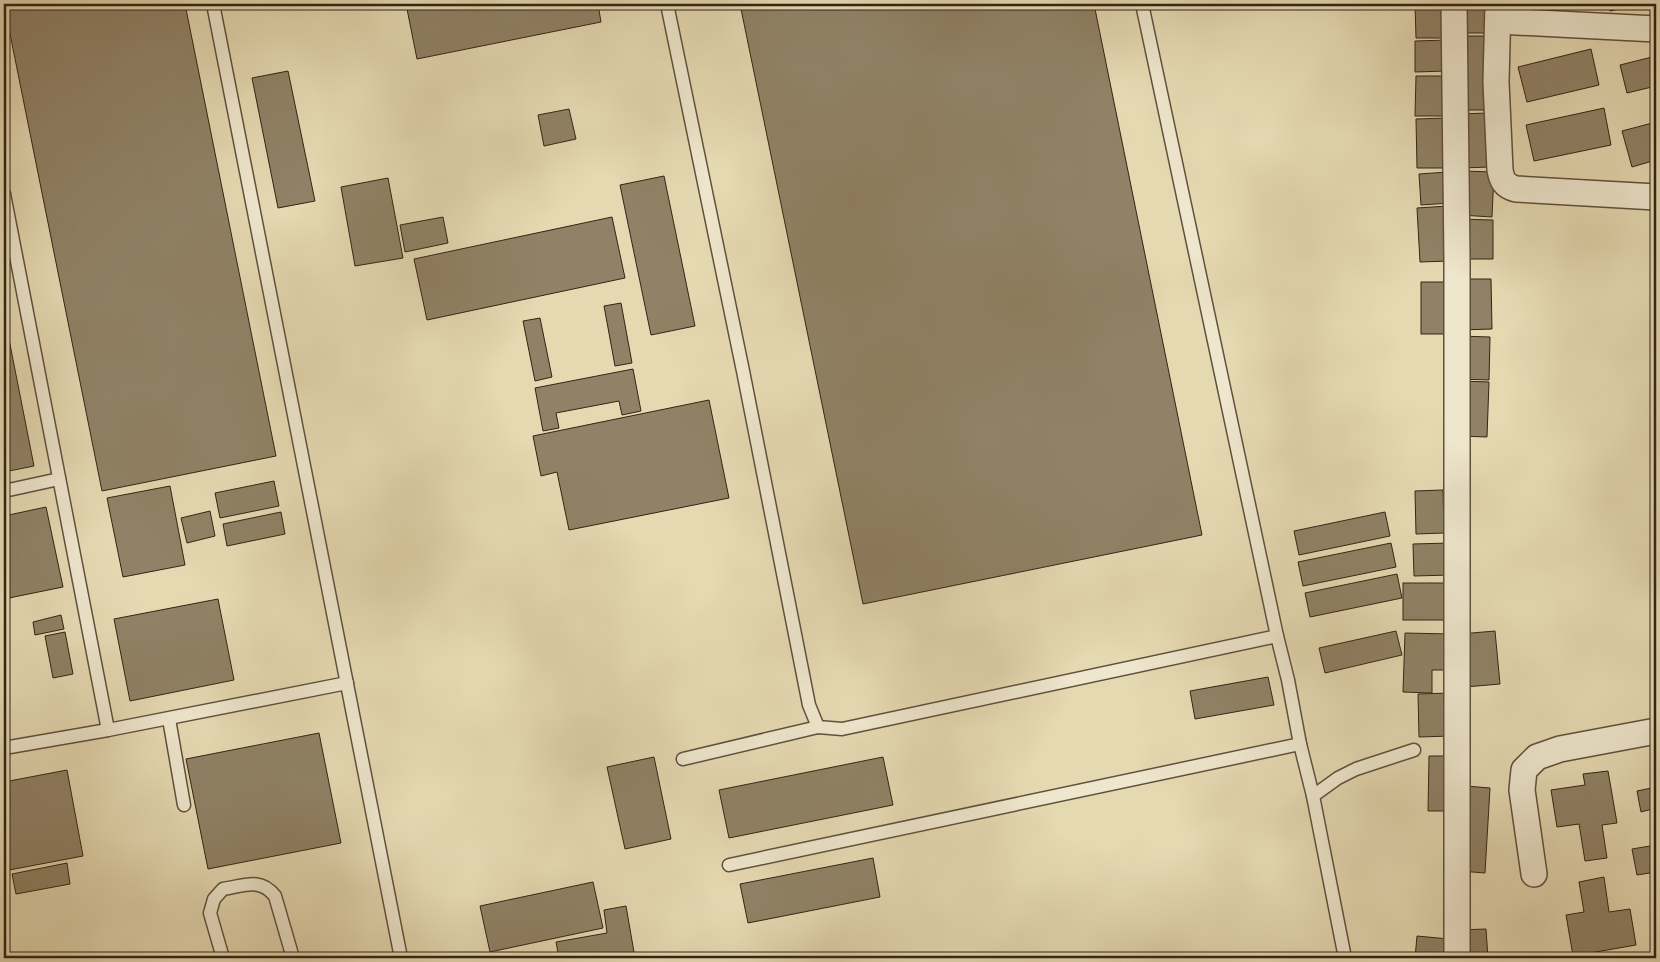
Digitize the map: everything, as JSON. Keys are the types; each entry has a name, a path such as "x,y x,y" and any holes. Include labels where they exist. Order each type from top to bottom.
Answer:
{"street":[{"path":"1454,4 1457,259 1457,958"},
{"path":"1656,29 1498,12 1496,82 1500,170 1506,185 1516,189 1656,197"},
{"path":"1534,874 1522,790 1524,770 1537,757 1560,749 1656,731"}],"lane":[{"path":"213,4 401,958"},
{"path":"667,4 745,381 809,705 818,728"},
{"path":"1142,4 1288,680 1300,744 1313,796 1345,958"},
{"path":"4,194 108,730"},
{"path":"4,490 59,479"},
{"path":"683,759 818,728 842,729 1277,636"},
{"path":"4,748 169,719 347,683"},
{"path":"169,719 184,805"},
{"path":"729,865 1300,744"},
{"path":"1313,796 1338,778 1356,769 1414,750"},
{"path":"223,958 210,913 214,899 223,889 257,884 268,888 275,896 293,958"}],"building":[{"path":"4,4 185,4 276,456 102,491"},
{"path":"406,4 598,4 601,22 417,59"},
{"path":"740,4 1094,4 1202,535 863,604"},
{"path":"1415,4 1447,4 1447,38 1416,38"},
{"path":"1458,4 1487,4 1486,33 1457,33"},
{"path":"1521,4 1541,4 1522,8"},
{"path":"1609,4 1640,4 1610,11"},
{"path":"1459,36 1487,36 1486,110 1458,110"},
{"path":"1448,40 1448,71 1415,72 1415,41"},
{"path":"1591,49 1599,85 1527,102 1518,67"},
{"path":"1656,56 1656,86 1627,93 1620,65"},
{"path":"288,71 315,201 278,208 252,78"},
{"path":"1416,76 1448,76 1448,116 1415,116"},
{"path":"1604,108 1611,145 1534,161 1526,125"},
{"path":"569,109 576,139 544,146 538,115"},
{"path":"1489,113 1490,167 1460,168 1458,114"},
{"path":"1447,118 1448,168 1417,168 1416,119"},
{"path":"1656,122 1656,160 1632,167 1622,131"},
{"path":"1462,171 1494,172 1492,217 1460,215"},
{"path":"1448,172 1450,203 1421,205 1419,174"},
{"path":"664,176 695,326 651,335 620,185"},
{"path":"388,178 403,258 355,266 341,187"},
{"path":"1448,206 1449,261 1420,262 1417,208"},
{"path":"443,217 448,243 405,252 400,225"},
{"path":"612,217 625,278 427,320 414,259"},
{"path":"1458,219 1493,220 1493,259 1459,259"},
{"path":"1459,279 1491,279 1492,329 1460,330"},
{"path":"1421,282 1452,282 1452,334 1421,334"},
{"path":"621,303 632,363 615,366 604,306"},
{"path":"4,314 34,466 4,472"},
{"path":"540,318 552,377 535,381 523,321"},
{"path":"1459,336 1490,337 1489,380 1458,379"},
{"path":"633,369 641,411 622,415 619,401 556,413 559,428 543,431 535,388"},
{"path":"1459,381 1489,382 1487,437 1458,436"},
{"path":"709,400 729,498 569,530 557,472 541,476 533,436"},
{"path":"274,481 279,506 220,518 215,493"},
{"path":"170,486 185,565 123,577 107,498"},
{"path":"1443,490 1444,533 1416,534 1415,491"},
{"path":"46,507 63,587 4,599 4,516"},
{"path":"210,511 215,536 187,543 181,518"},
{"path":"281,512 285,534 227,546 223,524"},
{"path":"1385,512 1390,536 1299,555 1294,531"},
{"path":"1391,543 1396,567 1303,586 1298,562"},
{"path":"1450,543 1451,575 1414,576 1413,544"},
{"path":"1397,574 1402,598 1310,617 1305,593"},
{"path":"1403,583 1452,583 1452,620 1403,620"},
{"path":"218,599 234,680 130,701 114,619"},
{"path":"61,615 64,629 35,635 33,622"},
{"path":"1396,631 1402,655 1325,673 1319,648"},
{"path":"1495,631 1500,684 1465,687 1460,634"},
{"path":"65,632 73,674 53,678 45,636"},
{"path":"1405,633 1450,634 1449,670 1432,670 1432,693 1403,692"},
{"path":"1268,677 1274,705 1195,719 1190,691"},
{"path":"1450,693 1451,736 1419,737 1418,694"},
{"path":"319,733 341,843 208,869 186,759"},
{"path":"1429,756 1451,756 1451,811 1428,811"},
{"path":"654,757 671,839 625,849 607,767"},
{"path":"883,757 893,805 729,838 719,790"},
{"path":"67,770 83,856 4,871 4,782"},
{"path":"1608,771 1617,823 1602,825 1607,858 1585,861 1579,824 1557,827 1551,790 1585,785 1583,774"},
{"path":"1466,786 1490,788 1485,873 1460,871"},
{"path":"1656,787 1656,808 1641,812 1637,791"},
{"path":"1656,845 1656,872 1637,875 1632,849"},
{"path":"873,858 880,897 748,923 740,884"},
{"path":"67,863 70,884 16,894 12,874"},
{"path":"1604,877 1609,912 1630,909 1636,945 1573,956 1566,915 1584,912 1579,882"},
{"path":"593,882 603,928 490,952 480,906"},
{"path":"626,906 635,958 559,958 556,942 607,933 604,910"},
{"path":"1486,929 1488,958 1459,958 1458,930"},
{"path":"1417,936 1449,939 1447,958 1415,958"}]}
